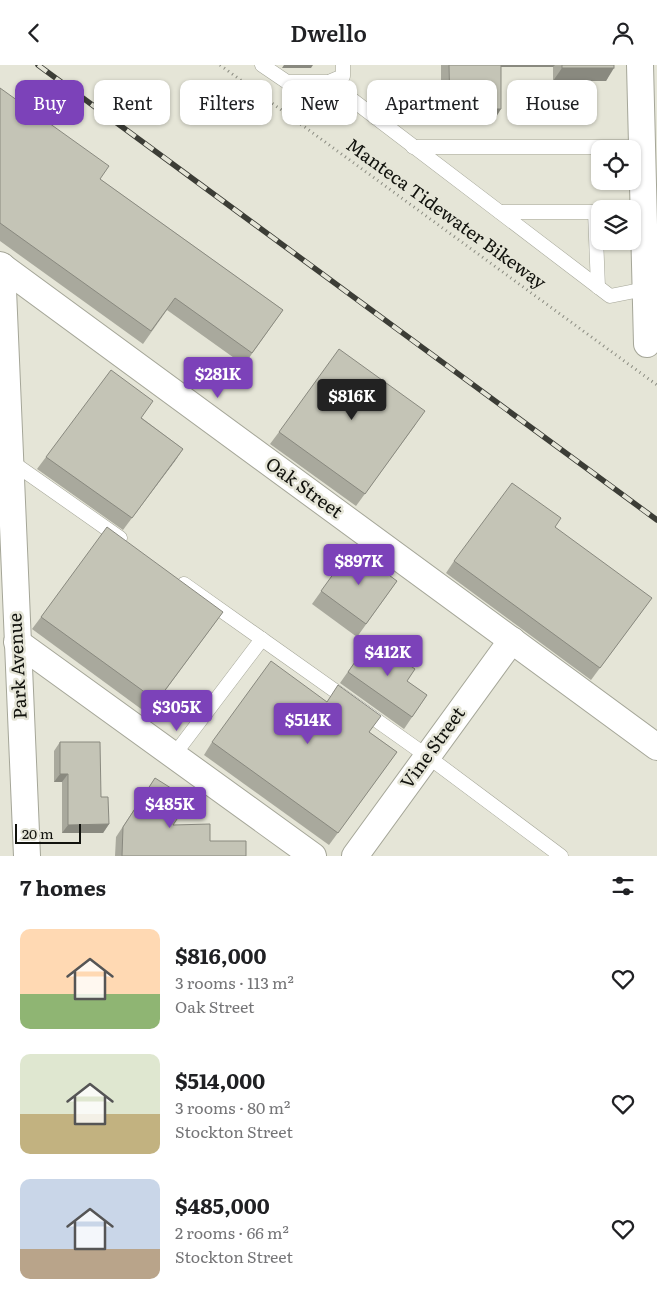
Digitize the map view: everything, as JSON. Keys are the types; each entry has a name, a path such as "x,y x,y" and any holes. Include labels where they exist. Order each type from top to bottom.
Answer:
{"street":[{"path":"640,65 649,95 646,137 651,289 647,344"},
{"name":"Park Avenue","path":"1,266 10,460 7,594 17,642 26,856"},
{"name":"Oak Street","path":"1,266 657,747"},
{"name":"Vine Street","path":"355,856 512,640"},
{"path":"17,642 313,856"}],"lane":[{"path":"262,65 284,80"},
{"path":"334,80 343,76 343,65"},
{"path":"357,104 610,296 651,289"},
{"path":"413,147 646,137"},
{"path":"500,212 595,212 598,287"},
{"path":"10,460 128,544"},
{"path":"175,578 427,756 561,856"},
{"path":"174,755 262,639"}],"path":[{"name":"Manteca Tidewater Bikeway","path":"220,65 657,385"}],"building":[{"path":"449,65 501,65 501,109 497,109 497,80 449,80"},
{"path":"562,65 614,65 614,68 562,68"},
{"path":"0,88 15,99 15,125 52,125 109,166 100,179 283,310 252,353 175,298 151,331 0,223"},
{"path":"339,349 425,411 365,494 279,432"},
{"path":"111,370 153,401 141,418 183,449 132,518 46,457"},
{"path":"512,483 561,518 555,527 652,598 600,668 454,561"},
{"path":"107,527 223,612 157,701 41,617"},
{"path":"352,548 397,581 366,624 321,591"},
{"path":"371,639 415,669 407,681 427,695 412,717 348,672"},
{"path":"271,661 327,702 338,685 381,716 369,732 397,752 338,833 212,742"},
{"path":"60,742 100,742 101,797 108,797 109,824 68,825 68,774 60,774"},
{"path":"155,778 190,800 173,825 210,824 210,841 246,841 246,856 122,856 123,827"}],"railway":[{"path":"38,65 657,520"}]}
